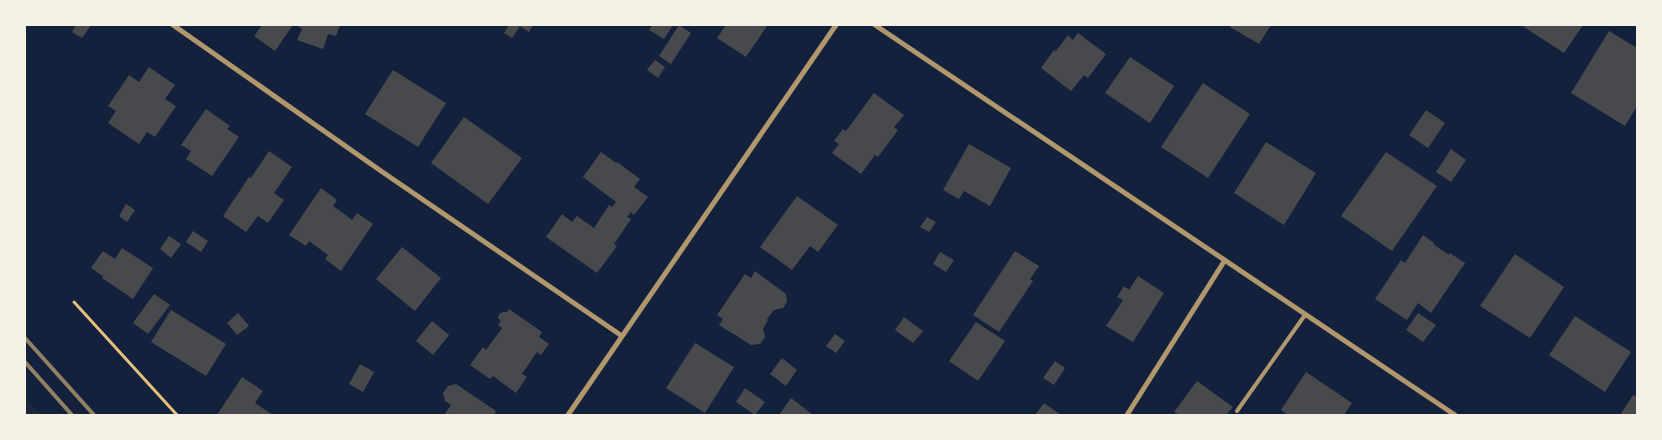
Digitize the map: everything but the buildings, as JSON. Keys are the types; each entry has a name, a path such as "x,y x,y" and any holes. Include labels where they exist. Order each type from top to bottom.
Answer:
{"street":[{"path":"173,25 381,171 622,336"},
{"path":"568,415 836,25"},
{"path":"875,25 1455,415"},
{"path":"1127,415 1225,260"}],"lane":[{"path":"1237,411 1305,315"}],"path":[{"path":"74,302 178,415"}],"shaded area":[{"path":"25,398 42,415 25,415"}],"railway":[{"path":"25,338 94,415"},
{"path":"25,362 72,415"}]}
